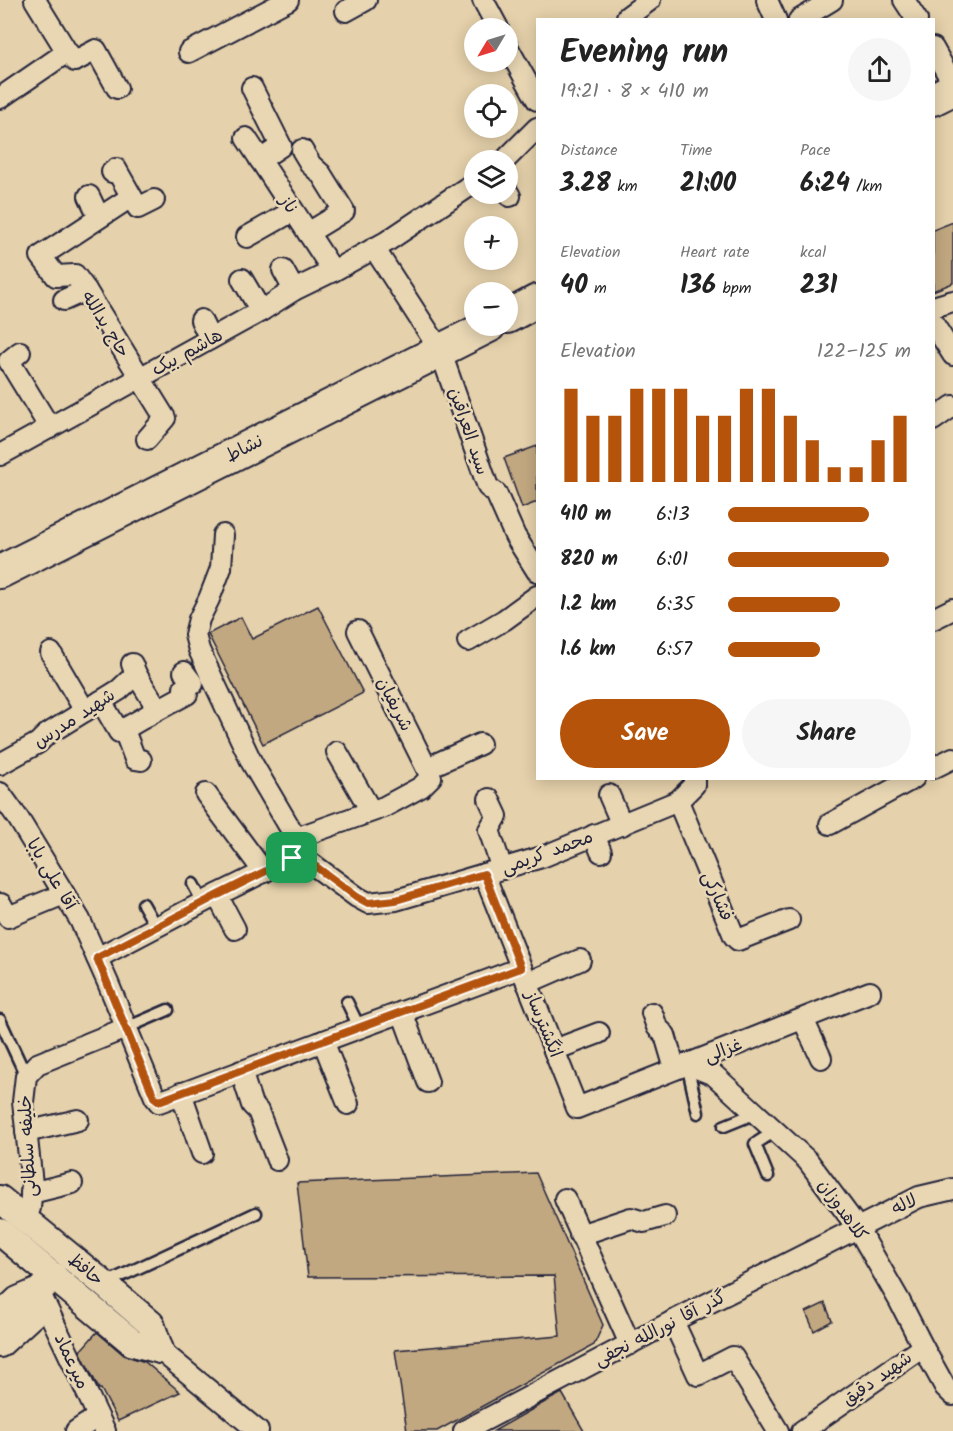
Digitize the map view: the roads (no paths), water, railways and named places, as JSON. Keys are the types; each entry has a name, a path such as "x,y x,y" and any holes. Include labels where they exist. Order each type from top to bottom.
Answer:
{"main road":[{"path":"518,310 536,302"},
{"name":"نشاط","path":"0,572 469,336"}],"street":[{"path":"35,0 75,62 96,50 117,87"},
{"path":"189,52 288,0"},
{"path":"346,11 366,0"},
{"path":"483,0 493,18"},
{"path":"625,12 650,0"},
{"path":"768,0 775,18"},
{"path":"803,18 832,0"},
{"path":"904,0 916,18"},
{"path":"0,98 67,52"},
{"path":"935,54 948,93"},
{"path":"518,66 536,98"},
{"path":"252,87 281,146 260,160"},
{"path":"515,150 536,129"},
{"name":"ناز","path":"246,138 333,271"},
{"path":"302,150 311,165 321,174 344,211 308,233"},
{"path":"112,172 116,170 138,208 154,200"},
{"name":"هاشم بیک","path":"0,456 261,311 294,290 374,249 464,190"},
{"path":"89,196 99,217"},
{"name":"حاج یدالله","path":"131,197 41,256 56,276 75,275 165,418 147,440"},
{"path":"247,237 293,211"},
{"path":"374,249 440,350"},
{"path":"283,270 294,290"},
{"path":"242,279 261,311"},
{"path":"64,300 86,290"},
{"path":"935,306 953,301"},
{"path":"201,320 210,339"},
{"path":"935,326 953,356"},
{"name":"سید العراقین","path":"440,350 488,487 496,493 515,536 536,569"},
{"path":"20,352 9,361 50,428"},
{"path":"935,419 953,406"},
{"path":"223,535 221,568 195,634 199,650 252,763 296,838 292,858 97,958 154,1097 159,1101 402,1012 580,960"},
{"path":"468,641 504,620 536,597"},
{"path":"935,618 953,609"},
{"name":"شریفیان","path":"358,631 429,772"},
{"path":"51,652 93,706 118,732 157,715 187,694 184,688 193,684 184,672"},
{"name":"شهید مدرس","path":"0,764 38,743 46,735 119,690 134,669 154,703 157,715"},
{"path":"124,730 135,759 141,760"},
{"path":"296,838 384,807 404,797 421,787 429,772 480,744"},
{"path":"337,752 371,811"},
{"path":"935,767 953,758"},
{"path":"678,801 694,784 694,780"},
{"path":"830,824 910,780"},
{"name":"آقا علی بابا","path":"0,793 18,818 80,920 97,958"},
{"path":"206,794 264,872"},
{"path":"609,795 622,825"},
{"name":"انگشترساز","path":"489,799 496,816 489,830 493,871 524,975 577,1108"},
{"name":"محمد کریمی","path":"292,858 304,858 368,903 396,900 542,857 597,844 622,825 678,801"},
{"name":"فشارکی","path":"678,801 734,936 738,940 789,920"},
{"path":"1,904 8,917 64,894"},
{"path":"210,899 235,929"},
{"name":"غزالی","path":"577,1108 870,992"},
{"path":"402,1012 428,1082"},
{"path":"652,1013 657,1027 665,1035 681,1067"},
{"path":"803,1018 821,1058"},
{"name":"خلیفه سلطانی","path":"26,1219 33,1184 22,1102 26,1076 37,1064 126,1028"},
{"path":"554,1050 599,1033"},
{"path":"323,1041 348,1104"},
{"name":"کلاهدوزان","path":"681,1067 714,1075 808,1161 858,1227 945,1387 953,1395"},
{"path":"242,1071 252,1105 258,1111 277,1160"},
{"path":"181,1093 202,1153"},
{"path":"26,1132 78,1120"},
{"path":"31,1193 72,1183"},
{"name":"لاله","path":"858,1227 919,1197 953,1189"},
{"name":"حافظ","path":"0,1198 151,1324 160,1350"},
{"path":"565,1199 630,1344"},
{"path":"580,1235 631,1218 644,1222 665,1216"},
{"name":"گذر آقا نورالله نجفی","path":"464,1431 858,1227"},
{"name":"حافظ","path":"0,1232 47,1284 134,1343 160,1350 258,1431"},
{"path":"0,1317 18,1300 47,1284"},
{"path":"0,1344 34,1313 47,1284"},
{"name":"میرعماد","path":"47,1284 101,1424"},
{"path":"674,1321 698,1375 733,1357 777,1431"},
{"name":"شهید دقیق","path":"802,1431 923,1347"},
{"path":"76,1431 101,1424"}],"lane":[{"path":"193,884 210,899"},
{"path":"143,904 156,927"},
{"path":"347,1002 359,1027"},
{"path":"126,1028 168,1010"},
{"path":"0,1020 26,1076"},
{"path":"681,1067 698,1113"},
{"path":"724,1126 756,1113"},
{"path":"768,1176 755,1144 775,1131"},
{"path":"104,1284 256,1213"}]}
